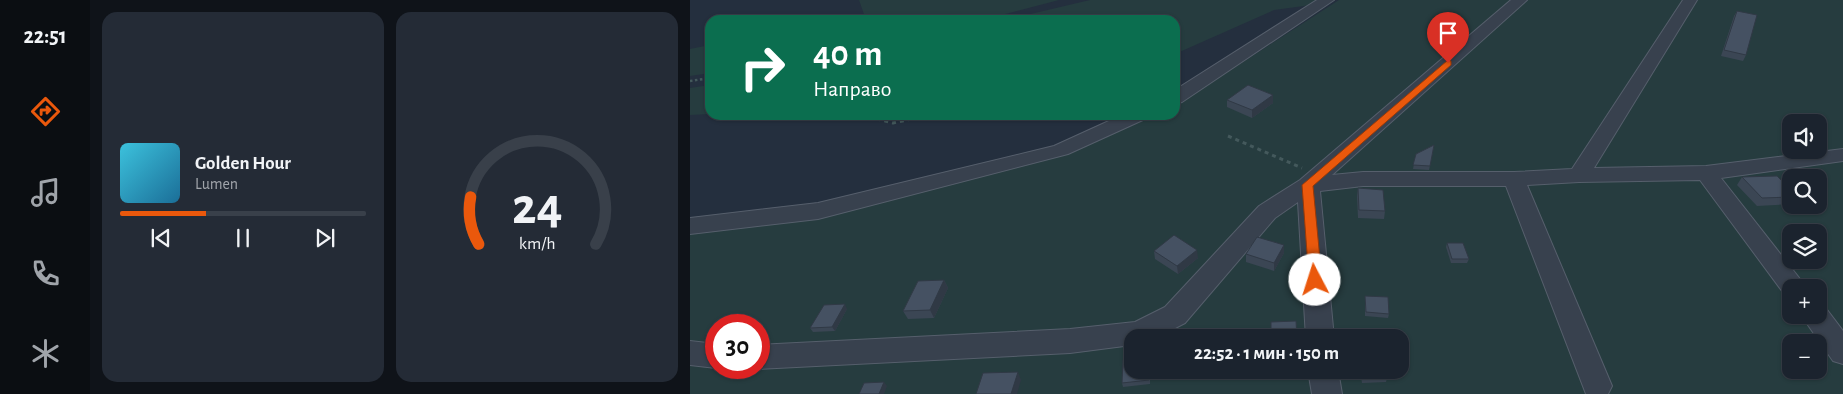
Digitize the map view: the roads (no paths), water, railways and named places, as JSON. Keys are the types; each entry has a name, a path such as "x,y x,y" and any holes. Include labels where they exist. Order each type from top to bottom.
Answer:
{"street":[{"path":"1180,95 1327,0"},
{"path":"770,356 1070,340 1139,333 1175,315 1267,212 1313,180 1520,0"},
{"path":"1579,175 1690,0"},
{"path":"690,226 827,208 1061,150 1127,120"},
{"path":"1313,180 1514,179 1579,175 1706,173 1843,155"},
{"path":"1706,173 1787,279"},
{"path":"1514,179 1597,386"},
{"path":"1313,180 1320,329"},
{"path":"1822,324 1843,352"},
{"path":"690,353 705,355"},
{"path":"1324,379 1327,394"}]}
